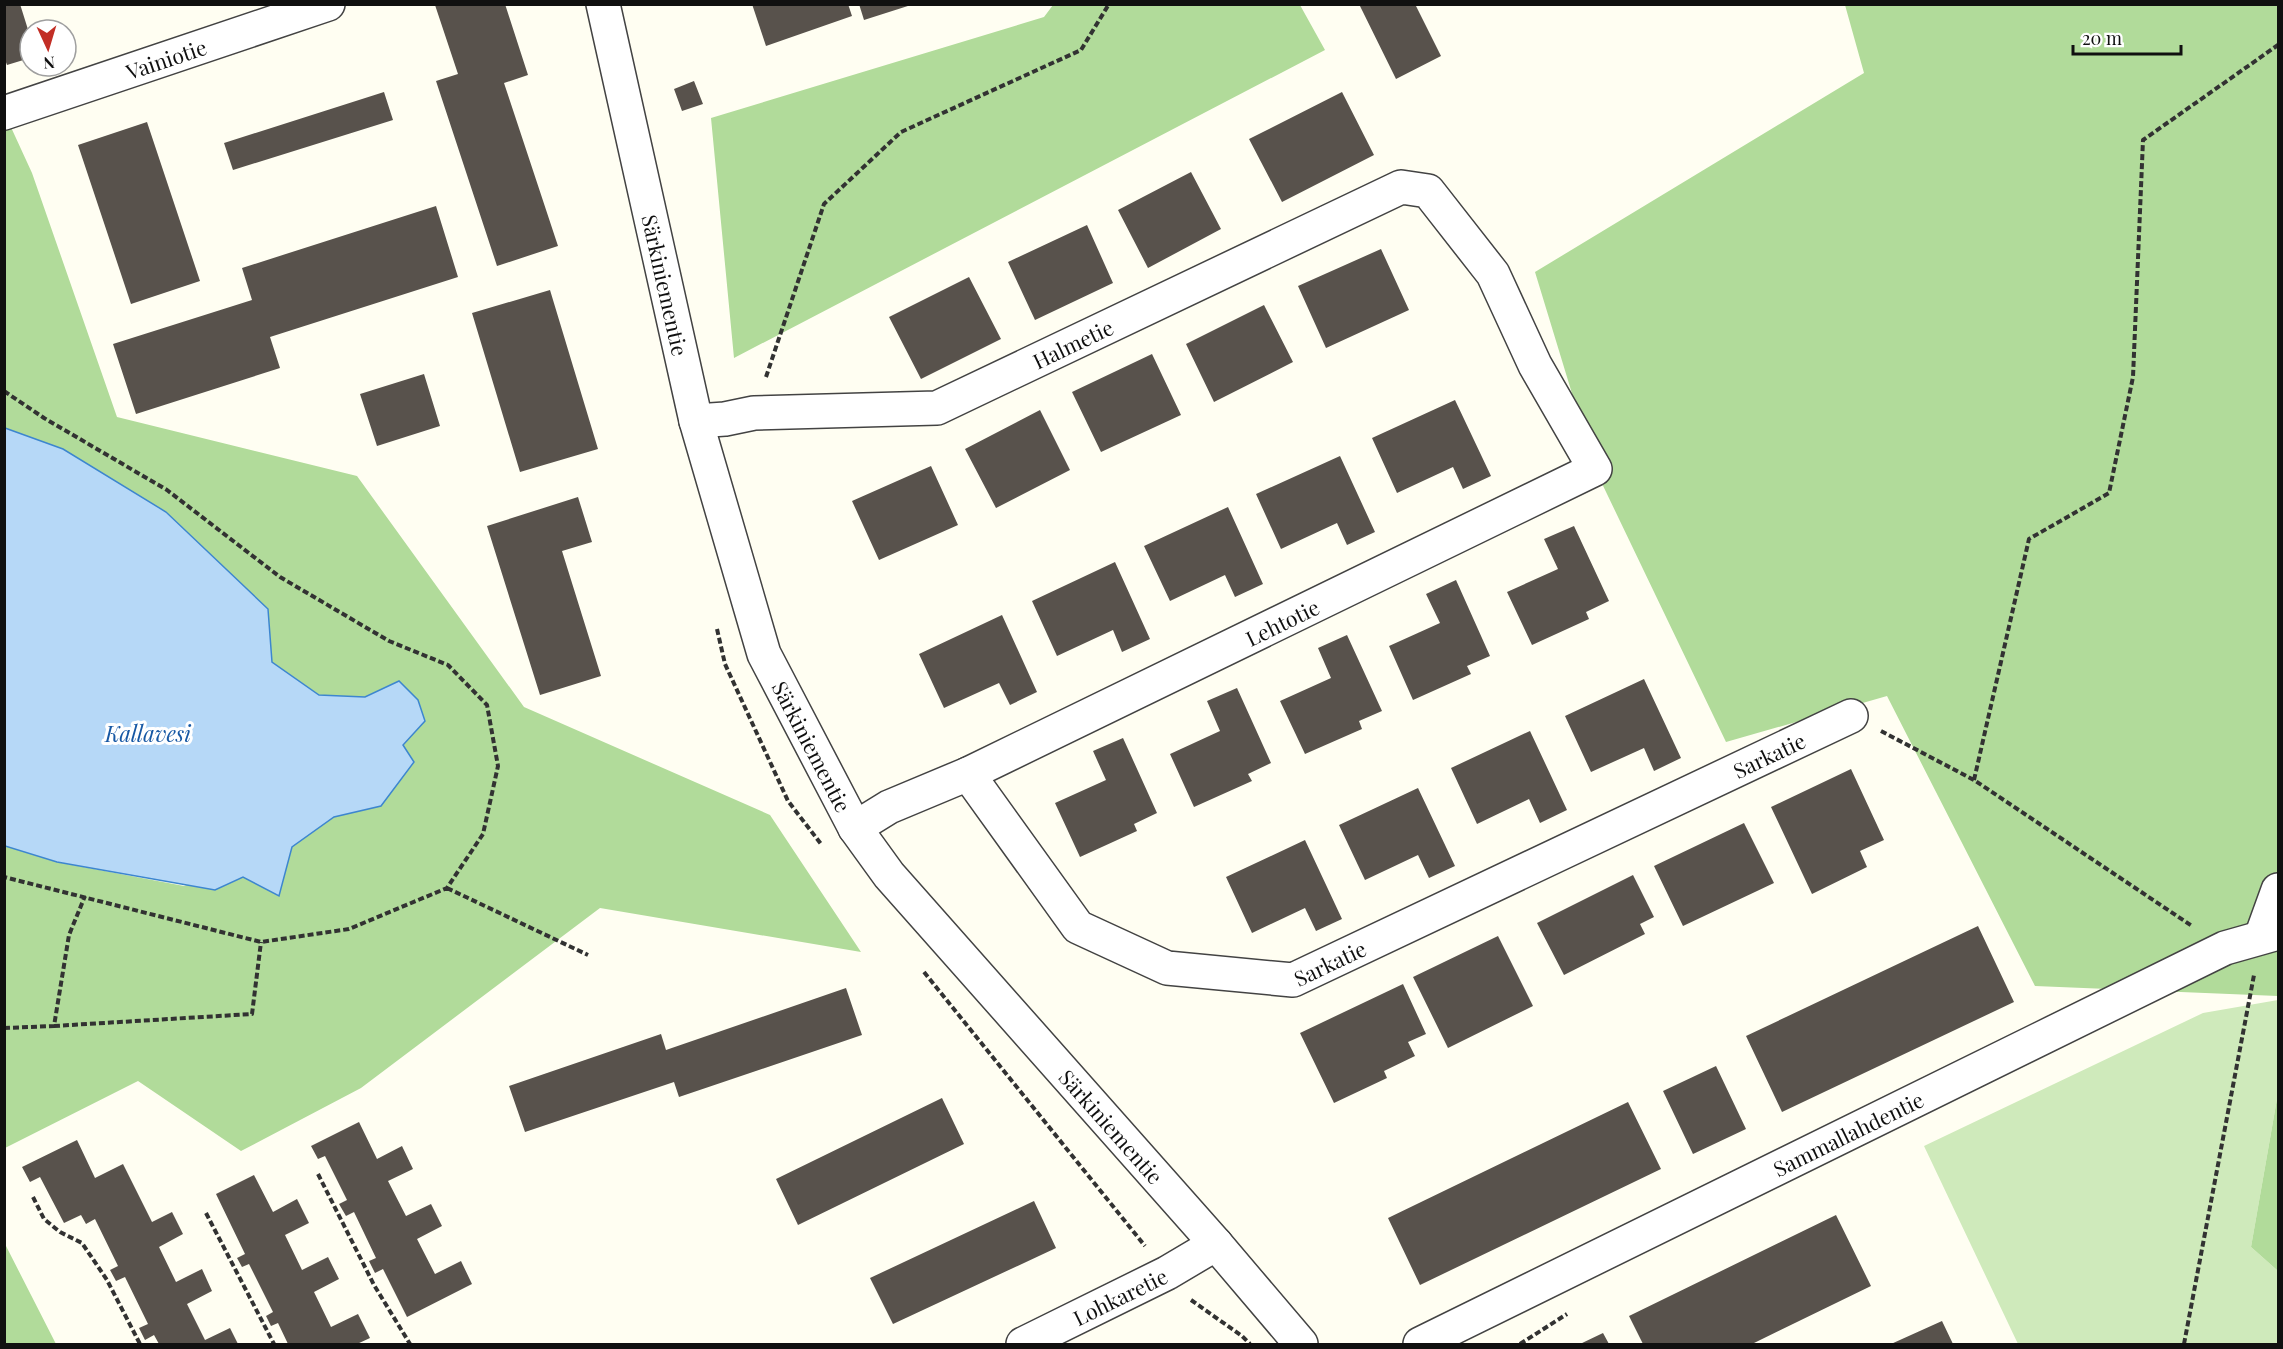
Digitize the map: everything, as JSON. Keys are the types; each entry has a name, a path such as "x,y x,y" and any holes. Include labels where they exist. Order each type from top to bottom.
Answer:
{"street":[{"name":"Vainiotie","path":"4,113 328,4"},
{"name":"Särkiniementie","path":"603,4 696,421 764,654 855,828 889,875 1216,1244 1301,1344"},
{"name":"Halmetie","path":"696,421 725,419 754,413 937,408 1401,187 1428,191 1493,274 1535,365 1596,469"},
{"name":"Lehtotie","path":"968,774 1596,469"},
{"name":"Sarkatie","path":"968,774 1078,927 1167,968 1293,980 1851,716"},
{"path":"855,828 889,807 968,774"},
{"path":"2270,935 2278,890"},
{"name":"Sammallahdentie","path":"1420,1344 2225,948 2270,935"},
{"name":"Lohkaretie","path":"1023,1344 1167,1273 1216,1244"}],"path":[{"path":"754,413 824,204 901,132 1081,50 1109,4"},
{"path":"1974,780 2029,539 2109,493 2133,377 2143,140 2278,45"},
{"path":"4,391 44,418 167,490 280,577 389,641 448,665 487,705 498,766 483,834 447,888 350,929 261,942 4,877"},
{"path":"1851,716 1974,780 2225,948 2254,975 2184,1344"},
{"path":"447,888 588,955"},
{"path":"54,1026 69,934 85,896"},
{"path":"4,1028 252,1014 261,942"},
{"path":"318,1174 374,1285 410,1344"},
{"path":"33,1197 44,1219 60,1232 82,1243 107,1280 140,1344"},
{"path":"206,1214 274,1344"},
{"path":"1191,1300 1250,1344"}],"green space":[{"path":"1053,5 1300,5 1325,50 734,358 711,118 1044,17"},
{"path":"1845,5 2278,5 2278,996 2035,986 1887,696 1726,742 1595,469 1535,272 1864,73"},
{"path":"4,112 32,173 117,417 357,476 524,707 770,815 861,952 600,908 361,1088 241,1151 138,1081 5,1148 5,846 57,862 184,886 292,847 334,817 381,806 403,745 400,681 365,697 319,695 272,662 268,609 5,428"},
{"path":"2278,1000 2278,1093 2251,1247 2278,1271 2278,1344 2018,1344 1924,1146 2203,1013"},
{"path":"2278,1093 2278,1271 2251,1247"},
{"path":"5,1244 56,1344 5,1344"}],"water":[{"name":"Kallavesi","path":"5,428 63,449 166,512 268,609 272,662 319,695 365,697 399,681 418,700 425,721 403,745 414,762 381,806 334,817 292,847 279,896 243,877 215,890 57,862 5,846"}],"building":[{"path":"4,4 20,4 24,18 18,18 18,62 7,65 4,57"},
{"path":"505,4 528,75 504,83 558,246 497,266 436,81 458,74 435,5"},
{"path":"752,4 848,4 852,16 766,46"},
{"path":"859,4 911,4 911,5 864,20"},
{"path":"1359,4 1415,4 1441,56 1396,79"},
{"path":"694,81 703,104 682,111 674,89"},
{"path":"384,92 393,120 233,170 224,143"},
{"path":"1342,92 1374,155 1282,202 1249,139"},
{"path":"147,122 200,281 131,304 78,145"},
{"path":"1191,172 1221,229 1148,268 1118,210"},
{"path":"436,206 458,277 270,337 280,368 136,414 113,344 252,300 242,268"},
{"path":"1087,225 1113,283 1035,320 1008,262"},
{"path":"1381,249 1409,310 1326,348 1298,286"},
{"path":"969,277 1001,339 921,379 889,317"},
{"path":"550,290 598,449 520,472 472,313"},
{"path":"1264,305 1293,362 1214,402 1186,344"},
{"path":"1152,354 1181,415 1101,452 1072,392"},
{"path":"424,374 440,426 377,446 360,394"},
{"path":"1455,400 1491,476 1463,489 1453,467 1397,493 1372,438"},
{"path":"1040,410 1070,470 996,508 965,449"},
{"path":"1340,456 1375,532 1347,545 1337,523 1281,549 1256,494"},
{"path":"931,466 958,525 879,560 852,501"},
{"path":"578,497 592,542 562,551 601,676 540,695 487,526"},
{"path":"1228,507 1263,584 1235,597 1225,575 1170,601 1144,546"},
{"path":"1574,526 1609,601 1586,612 1589,619 1532,645 1507,592 1558,569 1544,539"},
{"path":"1115,562 1150,639 1122,652 1113,630 1057,656 1032,601"},
{"path":"1456,580 1490,656 1467,666 1471,674 1413,700 1389,646 1440,623 1426,594"},
{"path":"1002,615 1037,692 1010,705 999,683 944,708 919,654"},
{"path":"1347,635 1382,711 1359,721 1362,729 1305,754 1280,701 1331,678 1318,648"},
{"path":"1644,679 1681,758 1654,771 1644,748 1591,772 1565,716"},
{"path":"1237,688 1271,763 1248,774 1252,781 1194,807 1170,754 1220,731 1207,701"},
{"path":"1530,731 1567,810 1540,823 1529,799 1477,824 1451,768"},
{"path":"1123,738 1157,813 1134,824 1137,831 1080,857 1055,803 1106,780 1093,751"},
{"path":"1851,769 1884,840 1860,851 1867,867 1812,894 1771,807"},
{"path":"1418,788 1455,866 1429,878 1418,855 1365,880 1339,825"},
{"path":"1744,823 1774,883 1683,926 1654,866"},
{"path":"1305,840 1342,919 1316,931 1305,908 1252,933 1226,877"},
{"path":"1633,875 1654,917 1640,924 1645,934 1564,975 1537,923"},
{"path":"1978,926 2014,1002 1782,1112 1746,1036"},
{"path":"1498,936 1533,1006 1448,1048 1413,977"},
{"path":"1403,984 1426,1034 1408,1042 1415,1056 1384,1071 1387,1078 1334,1103 1300,1033"},
{"path":"846,988 862,1035 679,1097 674,1082 525,1132 509,1086 661,1034 666,1050"},
{"path":"1716,1066 1746,1129 1693,1154 1663,1091"},
{"path":"942,1098 964,1144 798,1225 776,1179"},
{"path":"1628,1102 1661,1169 1420,1285 1388,1218"},
{"path":"359,1122 377,1159 402,1146 413,1169 388,1181 406,1216 431,1204 442,1226 417,1239 435,1274 461,1261 472,1284 407,1317 383,1269 375,1273 369,1261 376,1258 354,1212 346,1216 339,1204 347,1200 325,1156 318,1159 311,1146"},
{"path":"77,1140 95,1178 123,1164 152,1222 172,1212 183,1234 159,1247 176,1282 202,1269 212,1291 187,1304 205,1340 230,1328 238,1344 159,1344 154,1335 145,1340 139,1328 148,1324 125,1277 116,1281 110,1270 118,1266 95,1219 86,1224 81,1215 64,1223 40,1177 30,1182 22,1167"},
{"path":"254,1175 273,1212 297,1199 309,1223 285,1235 302,1270 328,1257 339,1279 314,1292 331,1327 358,1314 370,1338 357,1344 288,1344 278,1323 271,1326 266,1316 273,1312 249,1264 242,1267 237,1258 245,1254 216,1194"},
{"path":"1034,1201 1056,1248 893,1324 870,1278"},
{"path":"1836,1215 1871,1286 1752,1344 1643,1344 1629,1316"},
{"path":"1942,1321 1953,1344 1891,1344"},
{"path":"1603,1333 1609,1344 1580,1344"}]}
